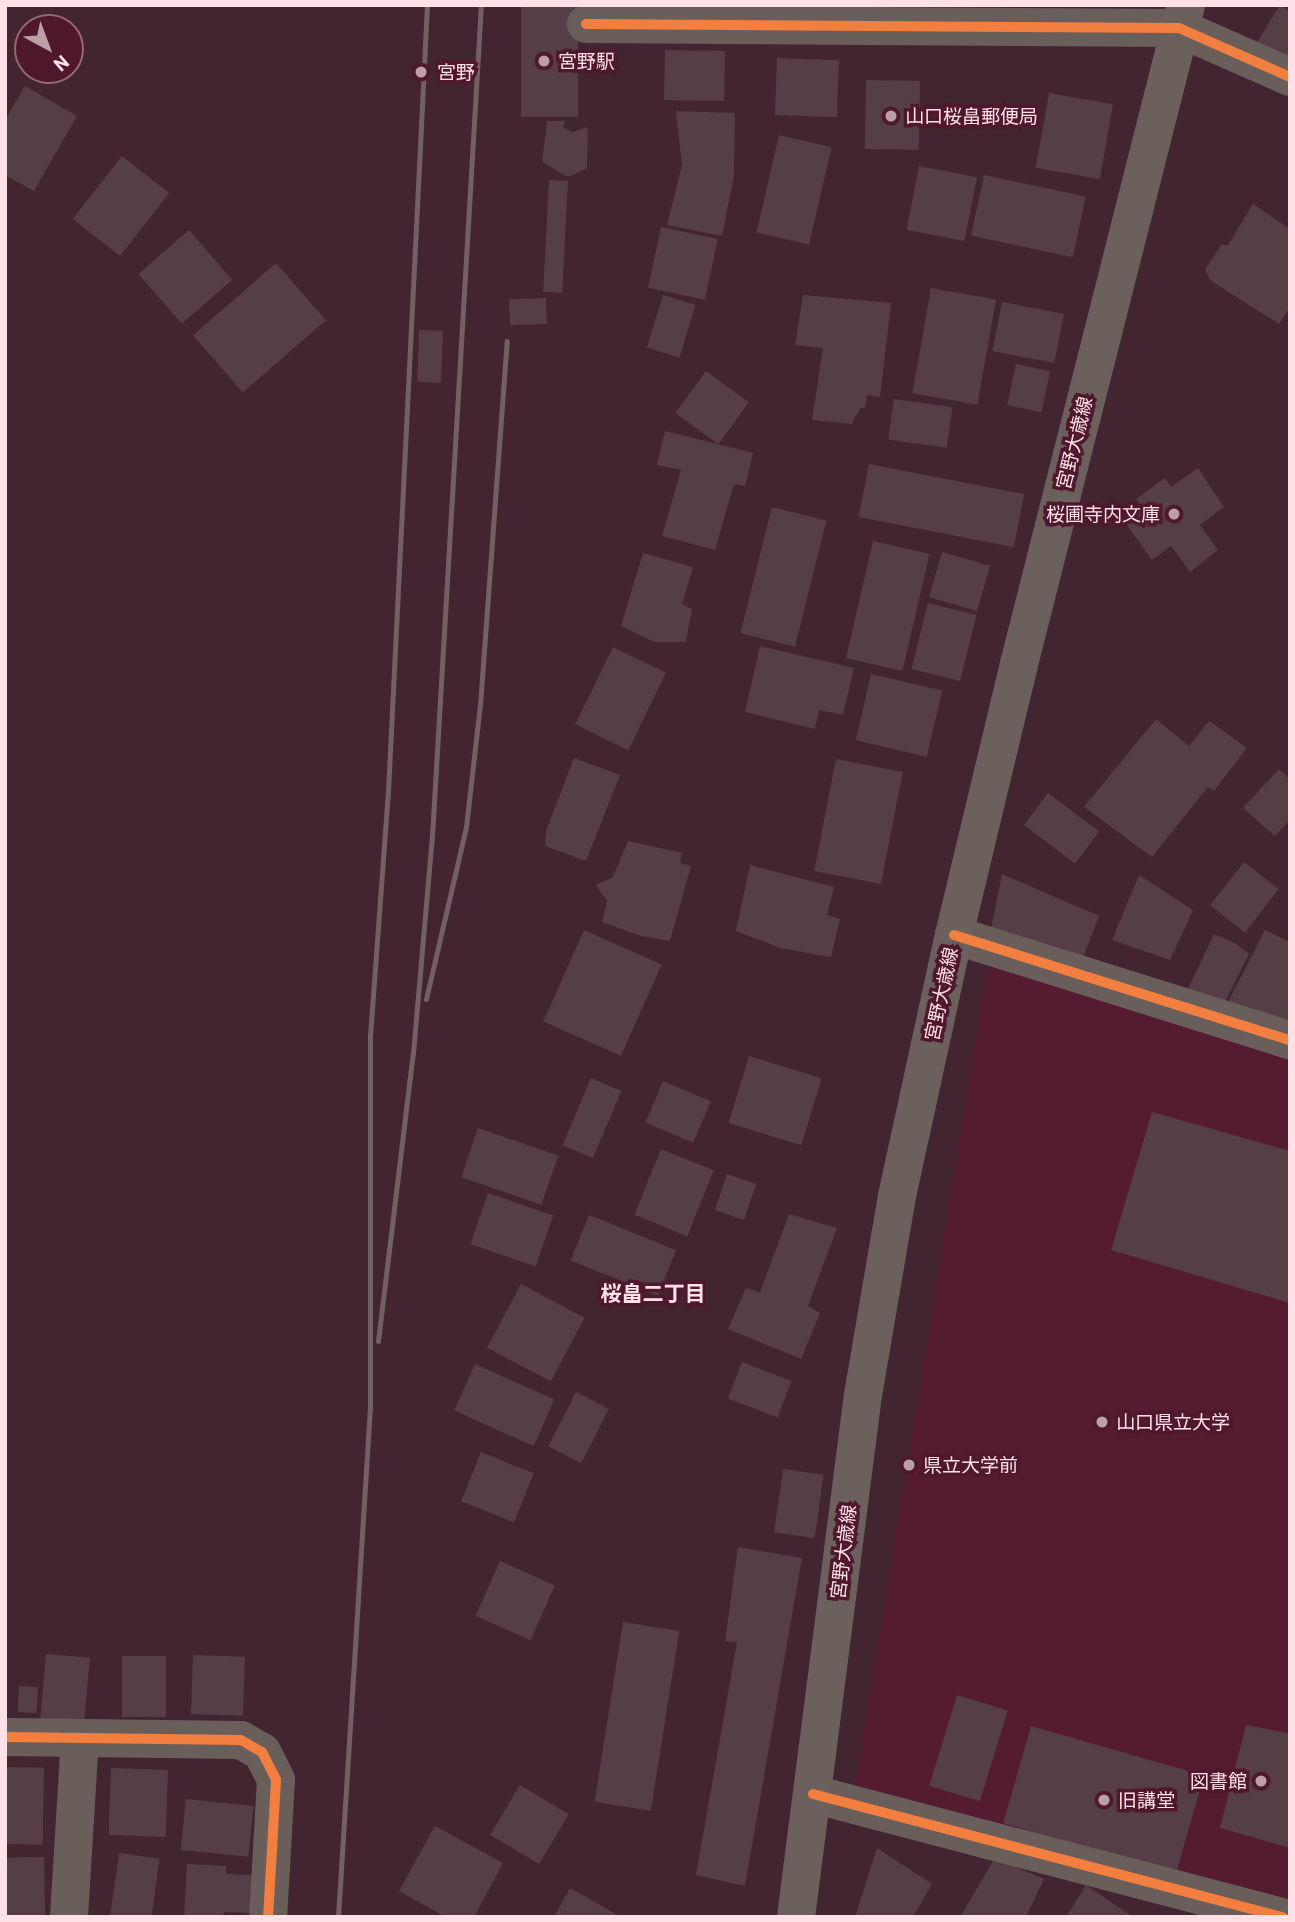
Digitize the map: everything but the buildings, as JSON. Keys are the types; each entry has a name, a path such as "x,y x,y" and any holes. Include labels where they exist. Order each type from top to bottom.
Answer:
{"main road":[{"name":"宮野大歳線","path":"796,1917 863,1395 897,1196 954,935 1091,370 1183,16"}],"street":[{"path":"586,24 1183,16 1290,78"},
{"path":"954,935 1290,1040"},
{"path":"5,1737 241,1740 262,1752 276,1780 268,1917"},
{"path":"69,1917 80,1738"},
{"path":"813,1794 1283,1917"}],"shaded area":[{"name":"山口県立大学","path":"989,957 1290,1052 1290,1905 854,1792"}],"railway":[{"path":"338,1917 370,1407 370,1036 388,791 427,5"},
{"path":"378,1341 413,1053 432,836 481,5"},
{"path":"426,999 466,827 480,705 507,341"}],"cycle path":[{"path":"586,24 1179,28 1290,77"},
{"path":"954,935 1290,1040"},
{"path":"5,1737 241,1740 262,1752 276,1780 268,1917"},
{"path":"813,1794 1283,1917"}],"place":[{"name":"宮野駅","path":"544,61"},
{"name":"宮野","path":"421,72"},
{"name":"山口桜畠郵便局","path":"891,116"},
{"name":"桜圃寺内文庫","path":"1174,514"},
{"name":"山口県立大学","path":"1102,1422"},
{"name":"県立大学前","path":"909,1465"},
{"name":"図書館","path":"1261,1781"},
{"name":"旧講堂","path":"1104,1800"}],"district":[{"name":"桜畠二丁目","path":"653,1293"}]}
